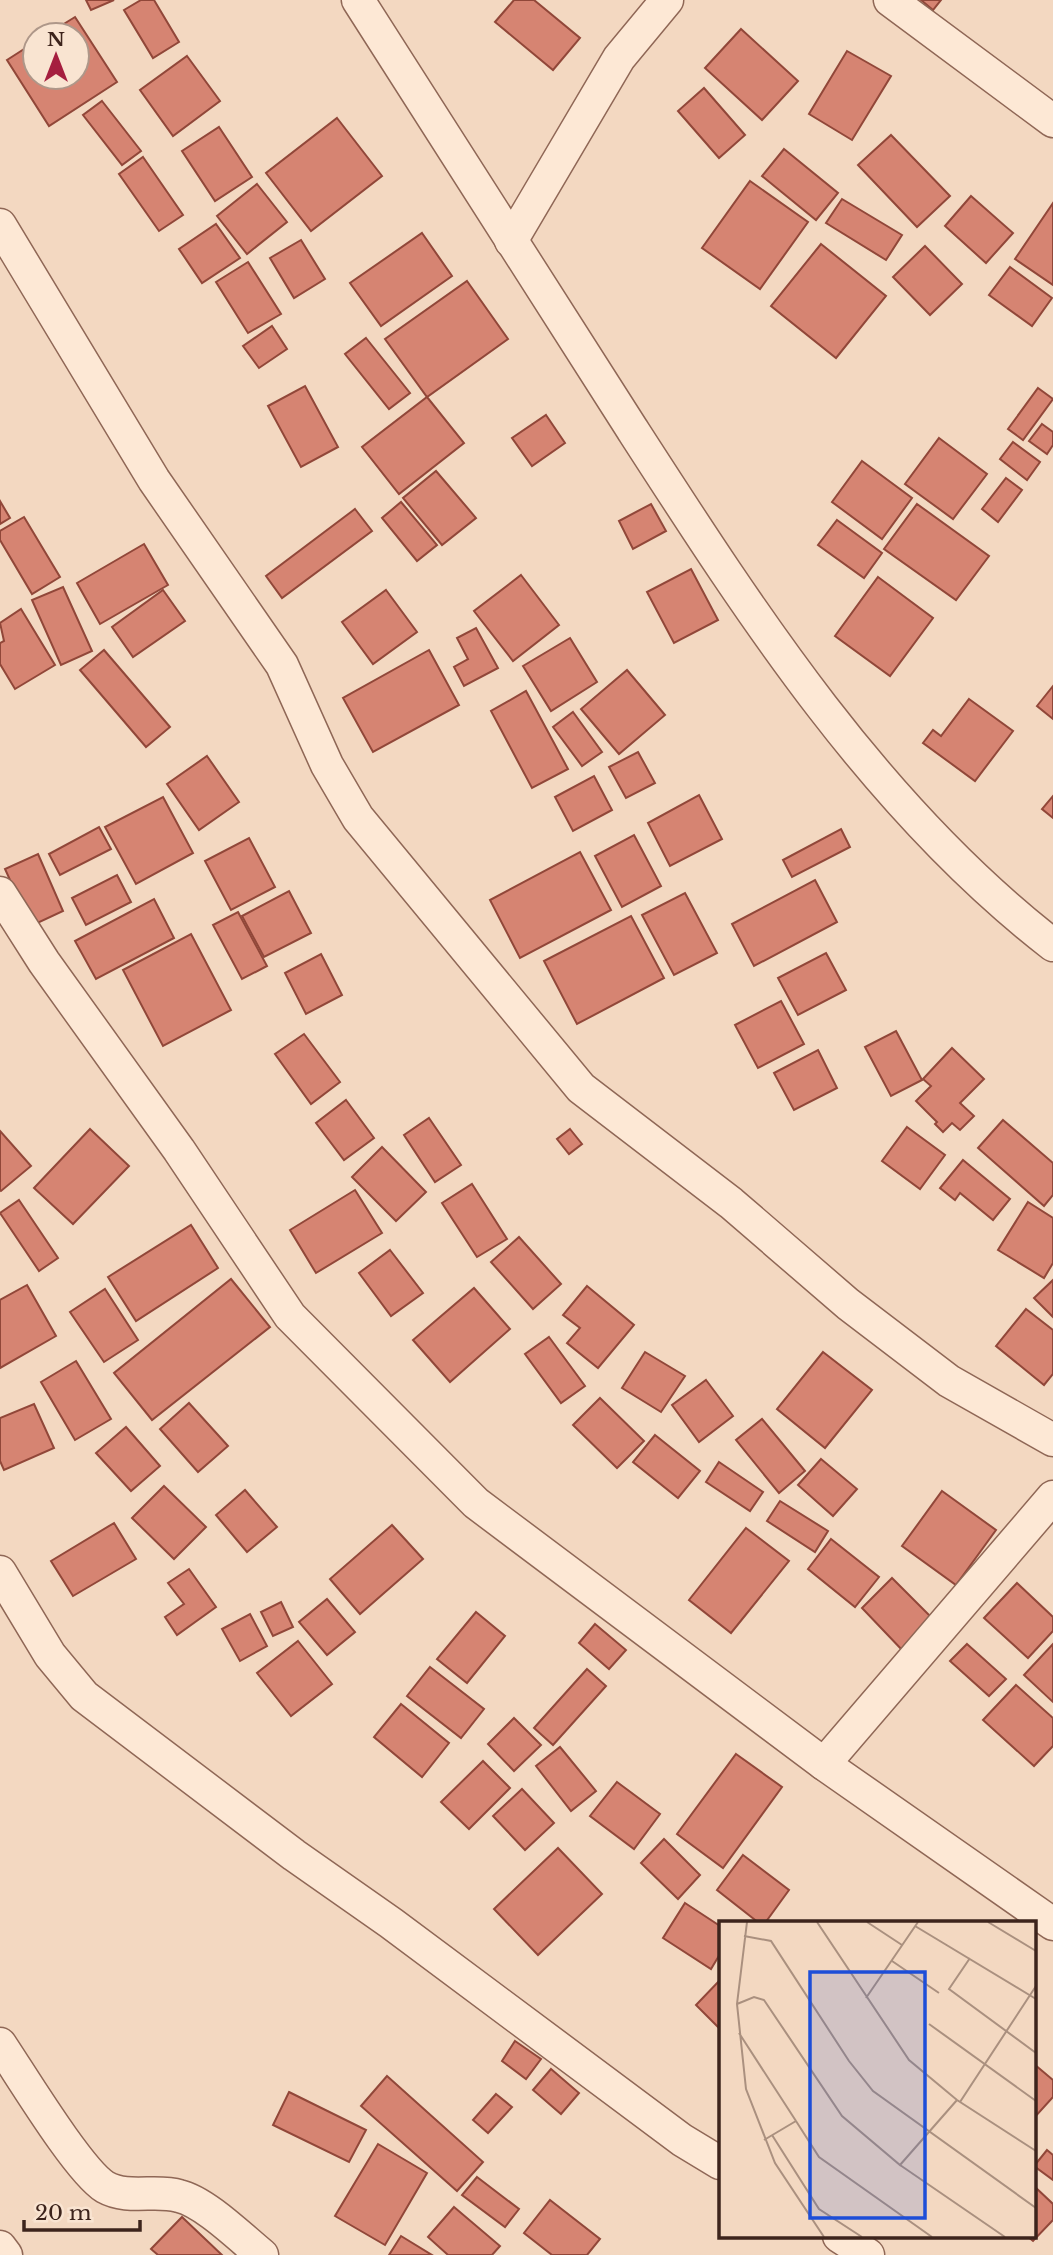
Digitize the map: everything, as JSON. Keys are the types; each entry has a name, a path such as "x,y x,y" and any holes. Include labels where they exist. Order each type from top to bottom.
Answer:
{"street":[{"path":"358,0 707,545 806,686 903,804 1004,907 1053,945"},
{"path":"511,241 619,58 667,0"},
{"path":"890,0 1053,121"},
{"path":"0,225 154,480 282,665 327,765 358,818 581,1088 731,1203 848,1304 948,1381 1053,1440"},
{"path":"0,893 44,962 179,1150 290,1316 476,1503 824,1764 1053,1924"},
{"path":"824,1764 1053,1497"},
{"path":"0,1572 50,1655 84,1696 294,1855 391,1923 682,2140 719,2162"},
{"path":"0,2044 85,2167 106,2187 128,2194 180,2196 202,2208 262,2255"},
{"path":"842,2238 869,2255"},
{"path":"0,2247 6,2255"}],"building":[{"path":"86,0 114,0 91,10"},
{"path":"141,0 154,0 179,42 153,58 124,10"},
{"path":"514,0 534,0 580,38 553,70 495,22"},
{"path":"921,0 941,0 933,10"},
{"path":"741,29 798,81 762,120 705,68"},
{"path":"91,42 117,82 49,126 27,91 91,91"},
{"path":"21,51 21,82 7,60"},
{"path":"847,51 891,76 852,140 809,114"},
{"path":"187,56 220,101 173,136 140,90"},
{"path":"704,88 745,135 719,158 678,111"},
{"path":"102,101 141,151 122,165 83,115"},
{"path":"337,118 382,176 311,231 266,173"},
{"path":"219,127 252,177 215,201 182,151"},
{"path":"891,135 950,196 917,227 858,165"},
{"path":"784,149 838,193 816,220 762,176"},
{"path":"143,157 183,215 159,231 119,174"},
{"path":"750,181 808,222 760,289 702,248"},
{"path":"257,184 287,222 247,254 217,216"},
{"path":"971,196 1013,233 986,263 945,226"},
{"path":"842,199 902,235 886,260 826,223"},
{"path":"1053,203 1053,285 1015,259"},
{"path":"216,224 240,258 202,283 179,249"},
{"path":"422,233 452,276 381,326 350,283"},
{"path":"301,240 325,279 294,298 270,258"},
{"path":"821,244 886,296 836,358 771,306"},
{"path":"925,246 962,284 930,315 893,277"},
{"path":"248,262 281,314 248,333 216,282"},
{"path":"1010,267 1052,298 1032,326 989,295"},
{"path":"467,281 508,339 427,397 385,339"},
{"path":"272,326 287,349 259,368 243,346"},
{"path":"366,338 410,393 389,409 345,354"},
{"path":"305,386 338,447 301,467 268,406"},
{"path":"1038,388 1053,399 1023,440 1008,429"},
{"path":"427,397 464,443 399,494 362,447"},
{"path":"546,415 565,443 532,466 512,438"},
{"path":"1042,424 1053,432 1053,445 1047,454 1029,441"},
{"path":"939,438 987,474 953,519 905,484"},
{"path":"1013,442 1040,462 1027,480 1000,459"},
{"path":"862,461 912,498 882,539 832,502"},
{"path":"436,471 476,518 442,545 403,498"},
{"path":"1006,478 1022,490 998,522 982,509"},
{"path":"0,501 10,518 0,524"},
{"path":"401,502 437,545 417,561 382,518"},
{"path":"651,504 666,531 633,549 619,521"},
{"path":"917,504 989,556 956,600 884,549"},
{"path":"355,509 372,531 282,598 266,576"},
{"path":"24,517 60,577 32,594 0,540 0,531"},
{"path":"837,520 882,553 864,578 818,545"},
{"path":"144,544 168,585 100,624 77,583"},
{"path":"691,569 718,620 674,643 647,592"},
{"path":"521,575 559,625 513,661 474,611"},
{"path":"878,577 933,618 890,676 835,636"},
{"path":"63,587 92,651 61,665 32,600"},
{"path":"163,590 185,621 133,657 112,627"},
{"path":"386,590 417,632 373,664 342,622"},
{"path":"21,609 55,665 15,689 0,664 0,643 4,641 0,623"},
{"path":"476,628 498,668 464,686 454,667 468,659 457,638"},
{"path":"570,638 597,682 551,711 523,666"},
{"path":"104,650 170,727 146,747 80,670"},
{"path":"429,650 459,705 373,752 343,698"},
{"path":"627,670 665,715 619,754 581,709"},
{"path":"1053,686 1053,719 1037,706"},
{"path":"526,691 568,769 532,788 491,711"},
{"path":"969,699 1013,731 975,781 923,743 933,730 941,736"},
{"path":"573,712 602,752 582,766 553,727"},
{"path":"638,752 655,783 626,798 609,767"},
{"path":"207,756 239,802 199,830 167,784"},
{"path":"594,776 612,810 573,831 555,797"},
{"path":"699,795 722,839 670,866 648,823"},
{"path":"1053,796 1053,818 1042,809"},
{"path":"163,797 193,853 136,884 105,827"},
{"path":"99,827 111,849 60,875 49,854"},
{"path":"841,829 850,847 792,877 783,860"},
{"path":"634,835 661,886 622,907 595,856"},
{"path":"249,838 275,887 231,910 205,861"},
{"path":"580,852 611,910 520,958 490,900"},
{"path":"38,854 63,911 31,926 5,869"},
{"path":"117,875 131,902 86,925 72,898"},
{"path":"815,880 837,922 754,966 732,924"},
{"path":"289,891 311,933 264,957 242,916"},
{"path":"685,893 717,953 674,975 642,915"},
{"path":"154,899 174,938 96,979 75,941"},
{"path":"238,912 267,966 242,979 213,925"},
{"path":"631,916 664,978 577,1024 544,961"},
{"path":"191,934 231,1010 163,1046 123,970"},
{"path":"826,953 846,990 798,1015 778,978"},
{"path":"321,954 342,995 306,1014 285,973"},
{"path":"781,1001 804,1044 758,1068 735,1025"},
{"path":"896,1031 922,1080 891,1096 865,1047"},
{"path":"304,1034 340,1082 311,1104 275,1054"},
{"path":"952,1048 984,1079 960,1103 974,1116 960,1130 952,1123 943,1132 916,1101 931,1086 923,1079"},
{"path":"818,1050 837,1088 794,1110 774,1073"},
{"path":"346,1100 374,1138 344,1160 316,1123"},
{"path":"429,1118 461,1165 435,1182 404,1135"},
{"path":"1003,1120 1053,1163 1053,1195 1044,1206 978,1148"},
{"path":"907,1127 945,1155 920,1189 882,1161"},
{"path":"90,1129 129,1166 73,1224 34,1188"},
{"path":"570,1129 582,1144 569,1154 557,1139"},
{"path":"0,1131 31,1166 1,1191 0,1190"},
{"path":"382,1147 426,1192 396,1221 352,1177"},
{"path":"963,1160 1010,1199 993,1220 960,1193 955,1200 940,1188"},
{"path":"472,1184 507,1239 477,1257 442,1203"},
{"path":"355,1190 382,1233 316,1273 290,1230"},
{"path":"19,1200 58,1258 39,1271 0,1213"},
{"path":"1028,1202 1053,1218 1053,1263 1044,1278 998,1250"},
{"path":"191,1225 218,1268 136,1321 108,1277"},
{"path":"519,1237 561,1284 533,1309 491,1262"},
{"path":"390,1250 423,1293 391,1316 359,1273"},
{"path":"231,1279 270,1327 152,1420 114,1373"},
{"path":"1053,1280 1053,1317 1034,1298"},
{"path":"27,1285 56,1336 0,1368 0,1300"},
{"path":"587,1286 634,1325 598,1368 567,1343 580,1328 563,1315"},
{"path":"474,1288 510,1329 450,1382 413,1340"},
{"path":"105,1289 138,1340 104,1362 70,1312"},
{"path":"1026,1309 1053,1330 1053,1374 1044,1385 996,1346"},
{"path":"549,1337 585,1386 561,1403 525,1354"},
{"path":"645,1352 685,1376 661,1412 622,1388"},
{"path":"823,1352 872,1390 825,1448 777,1409"},
{"path":"76,1361 111,1419 75,1440 41,1382"},
{"path":"706,1380 733,1416 699,1442 672,1405"},
{"path":"600,1398 644,1441 617,1468 573,1425"},
{"path":"189,1403 228,1446 198,1472 160,1429"},
{"path":"34,1404 54,1448 4,1470 0,1461 0,1418"},
{"path":"762,1419 805,1471 779,1493 736,1440"},
{"path":"126,1427 160,1466 131,1491 96,1453"},
{"path":"655,1435 700,1471 678,1498 633,1462"},
{"path":"821,1459 857,1489 833,1516 798,1485"},
{"path":"719,1462 763,1492 750,1511 706,1482"},
{"path":"164,1486 206,1527 174,1559 132,1518"},
{"path":"245,1490 277,1527 247,1552 216,1515"},
{"path":"942,1491 996,1530 956,1585 902,1546"},
{"path":"780,1501 828,1531 815,1552 767,1521"},
{"path":"114,1523 136,1559 73,1596 51,1561"},
{"path":"392,1525 423,1559 360,1614 330,1579"},
{"path":"746,1528 789,1561 731,1633 689,1600"},
{"path":"831,1539 879,1577 855,1607 808,1569"},
{"path":"189,1569 216,1607 177,1635 165,1617 184,1604 168,1583"},
{"path":"892,1578 935,1621 904,1652 862,1608"},
{"path":"1017,1583 1053,1617 1053,1631 1028,1658 984,1618"},
{"path":"327,1599 355,1632 327,1655 299,1622"},
{"path":"281,1602 293,1627 273,1636 261,1612"},
{"path":"476,1612 505,1636 467,1683 437,1659"},
{"path":"250,1614 267,1646 240,1661 222,1629"},
{"path":"595,1624 626,1650 609,1669 579,1643"},
{"path":"298,1641 332,1684 291,1716 257,1673"},
{"path":"967,1644 1006,1679 989,1696 950,1661"},
{"path":"1053,1644 1053,1702 1024,1675"},
{"path":"430,1667 484,1709 461,1738 407,1696"},
{"path":"587,1669 606,1686 553,1745 534,1728"},
{"path":"1016,1685 1053,1718 1053,1746 1034,1766 983,1720"},
{"path":"401,1704 449,1743 422,1777 374,1737"},
{"path":"514,1718 541,1745 514,1771 488,1744"},
{"path":"560,1747 596,1791 571,1811 536,1766"},
{"path":"736,1754 782,1787 723,1868 677,1834"},
{"path":"483,1761 510,1788 469,1829 441,1802"},
{"path":"617,1782 660,1814 634,1849 590,1816"},
{"path":"522,1789 554,1823 525,1850 493,1816"},
{"path":"664,1839 700,1875 678,1899 641,1863"},
{"path":"558,1848 602,1894 538,1955 494,1909"},
{"path":"743,1855 789,1890 766,1921 756,1921 717,1890"},
{"path":"685,1903 719,1925 719,1956 711,1969 663,1938"},
{"path":"719,1981 719,2028 696,2005"},
{"path":"515,2041 541,2059 526,2079 502,2061"},
{"path":"1036,2066 1053,2080 1053,2097 1036,2116"},
{"path":"551,2069 579,2093 561,2114 533,2090"},
{"path":"387,2076 483,2162 457,2191 361,2106"},
{"path":"289,2092 366,2130 349,2162 273,2125"},
{"path":"496,2094 512,2107 488,2133 473,2120"},
{"path":"378,2144 427,2173 385,2245 335,2216"},
{"path":"1047,2150 1053,2155 1053,2180 1036,2167"},
{"path":"477,2177 519,2209 505,2227 462,2195"},
{"path":"1036,2188 1053,2204 1053,2220 1036,2238"},
{"path":"550,2200 600,2239 587,2255 552,2255 524,2233"},
{"path":"454,2207 500,2246 492,2255 448,2255 428,2237"},
{"path":"182,2217 222,2255 158,2255 151,2249"},
{"path":"401,2236 432,2255 389,2255"}]}
